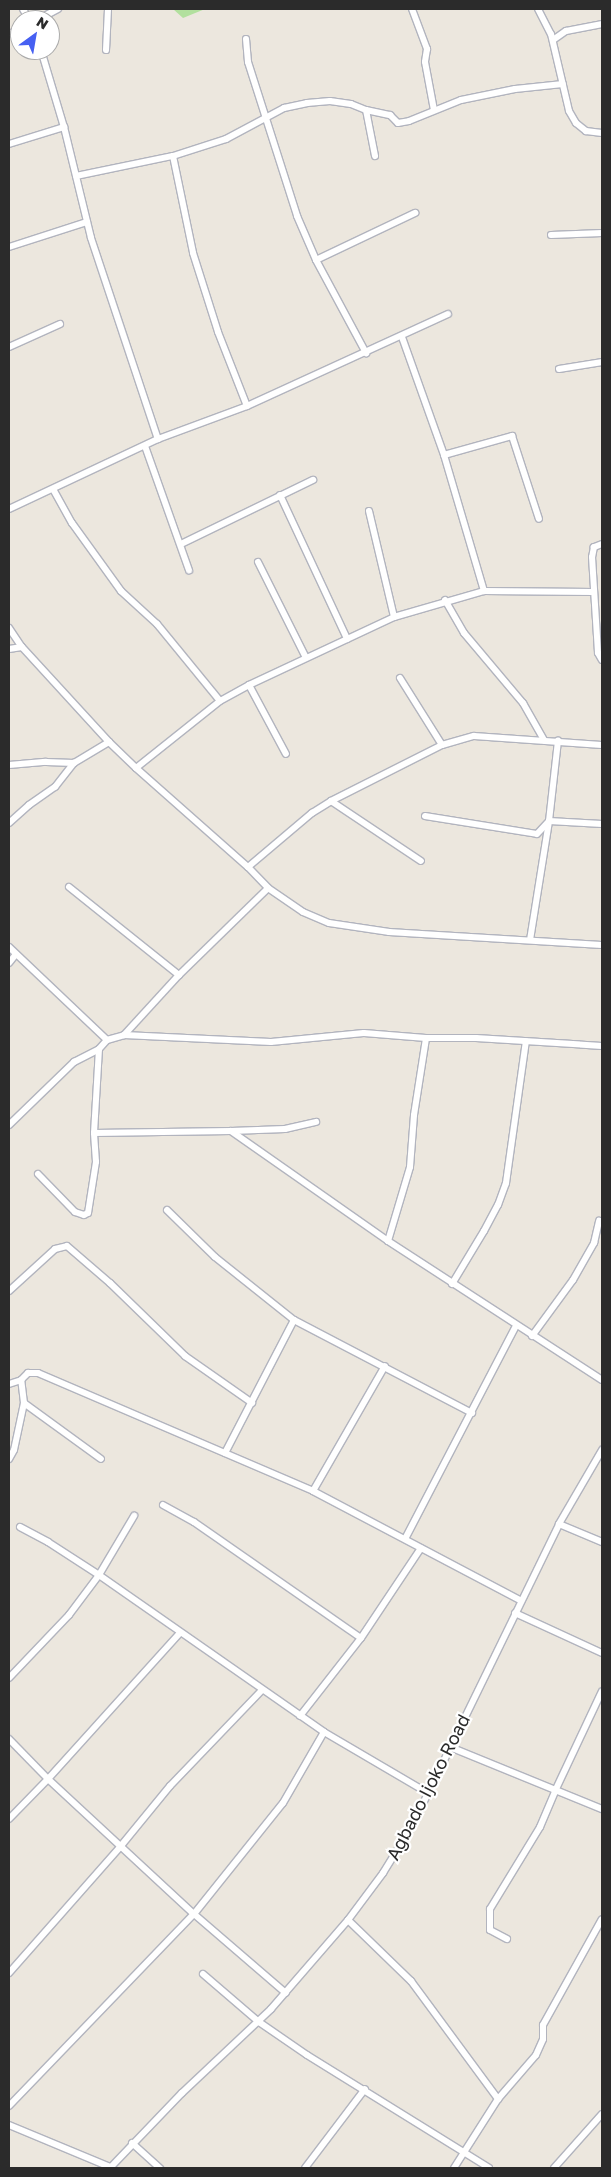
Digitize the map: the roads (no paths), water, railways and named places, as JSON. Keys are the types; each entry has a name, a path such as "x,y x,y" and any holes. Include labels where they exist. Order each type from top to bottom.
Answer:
{"street":[{"path":"106,50 108,9"},
{"path":"412,9 427,50 426,70 434,110"},
{"path":"538,9 552,40 569,110 576,123 586,131 602,133"},
{"path":"552,40 566,31 602,24"},
{"path":"246,39 248,62 266,118 267,127 297,216 316,260 366,353"},
{"path":"43,60 64,128 86,222 158,439"},
{"path":"76,176 173,156 226,139 284,108 307,103 330,101 351,104 366,110 390,115 398,123 410,121 461,100 515,89 563,84"},
{"path":"366,110 375,156"},
{"path":"9,144 64,128"},
{"path":"173,156 193,253 218,332 247,406"},
{"path":"316,260 415,213"},
{"path":"9,247 86,222"},
{"path":"551,235 602,233"},
{"path":"9,510 158,439 247,406 402,337 448,314"},
{"path":"9,347 60,324"},
{"path":"402,337 444,455 484,591"},
{"path":"559,368 602,362"},
{"path":"444,455 512,436 539,519"},
{"path":"145,446 189,570"},
{"path":"181,544 313,480"},
{"path":"53,489 72,523 121,591 157,624 220,701"},
{"path":"280,495 347,639"},
{"path":"369,511 394,617"},
{"path":"602,544 594,547 593,592 598,654 602,660"},
{"path":"258,562 306,658"},
{"path":"136,768 220,701 249,685 394,617 445,600 484,591 529,593 593,592"},
{"path":"445,600 464,633 524,702 544,740"},
{"path":"9,628 22,647 109,742 248,867 268,888 303,912 329,923 389,932 602,945"},
{"path":"9,649 22,647"},
{"path":"400,678 442,745"},
{"path":"249,685 286,754"},
{"path":"248,867 312,813 442,745 474,736 602,744"},
{"path":"530,940 549,821 558,741"},
{"path":"9,824 29,805 55,787 74,764 109,742"},
{"path":"9,765 46,762 74,764"},
{"path":"331,802 421,861"},
{"path":"425,816 537,834 549,821"},
{"path":"549,821 602,824"},
{"path":"69,887 179,974"},
{"path":"124,1035 179,974 268,888"},
{"path":"9,947 107,1040"},
{"path":"9,963 16,954"},
{"path":"9,1125 74,1062 99,1049 107,1040 124,1035 271,1042 364,1032 426,1038 476,1038 602,1046"},
{"path":"388,1241 410,1167 414,1114 426,1038"},
{"path":"452,1284 498,1205 506,1183 526,1041"},
{"path":"38,1174 75,1212 84,1215 88,1214 96,1162 94,1132 99,1049"},
{"path":"94,1132 285,1129 316,1122"},
{"path":"231,1131 452,1284 602,1380"},
{"path":"167,1210 215,1257 294,1320 472,1413"},
{"path":"532,1336 573,1280 594,1243 599,1221"},
{"path":"9,1291 55,1249 67,1246 110,1283 185,1356 252,1403"},
{"path":"225,1453 294,1320"},
{"path":"405,1539 516,1326"},
{"path":"313,1492 385,1366"},
{"path":"9,1384 21,1380 28,1374 38,1373 313,1492 520,1600"},
{"path":"9,1459 14,1450 24,1403 21,1380"},
{"path":"24,1403 100,1460"},
{"name":"Agbado Ijoko Road","path":"110,2168 182,2093 259,2022 286,1993 348,1920 383,1873 412,1826 520,1600 559,1524 602,1450"},
{"path":"163,1505 194,1522 361,1638"},
{"path":"9,1678 69,1615 99,1576 134,1516"},
{"path":"559,1524 602,1542"},
{"path":"20,1527 48,1542 99,1576 324,1732 428,1793"},
{"path":"300,1716 361,1638 422,1548"},
{"path":"515,1613 602,1653"},
{"path":"9,1819 48,1779 180,1633"},
{"path":"9,1973 120,1847 170,1786 262,1690"},
{"path":"507,1939 490,1930 490,1909 540,1827 602,1691"},
{"path":"9,2106 194,1914 283,1803 324,1732"},
{"path":"9,1739 120,1847 286,1993"},
{"path":"450,1747 602,1809"},
{"path":"454,2168 463,2151 498,2099 536,2056 543,2040 542,2025 602,1919"},
{"path":"348,1920 411,1981 498,2099"},
{"path":"203,1974 259,2022 307,2055 365,2089 490,2168"},
{"path":"305,2168 365,2089"},
{"path":"554,2168 602,2114"},
{"path":"9,2124 110,2168"},
{"path":"132,2143 160,2168"}]}
